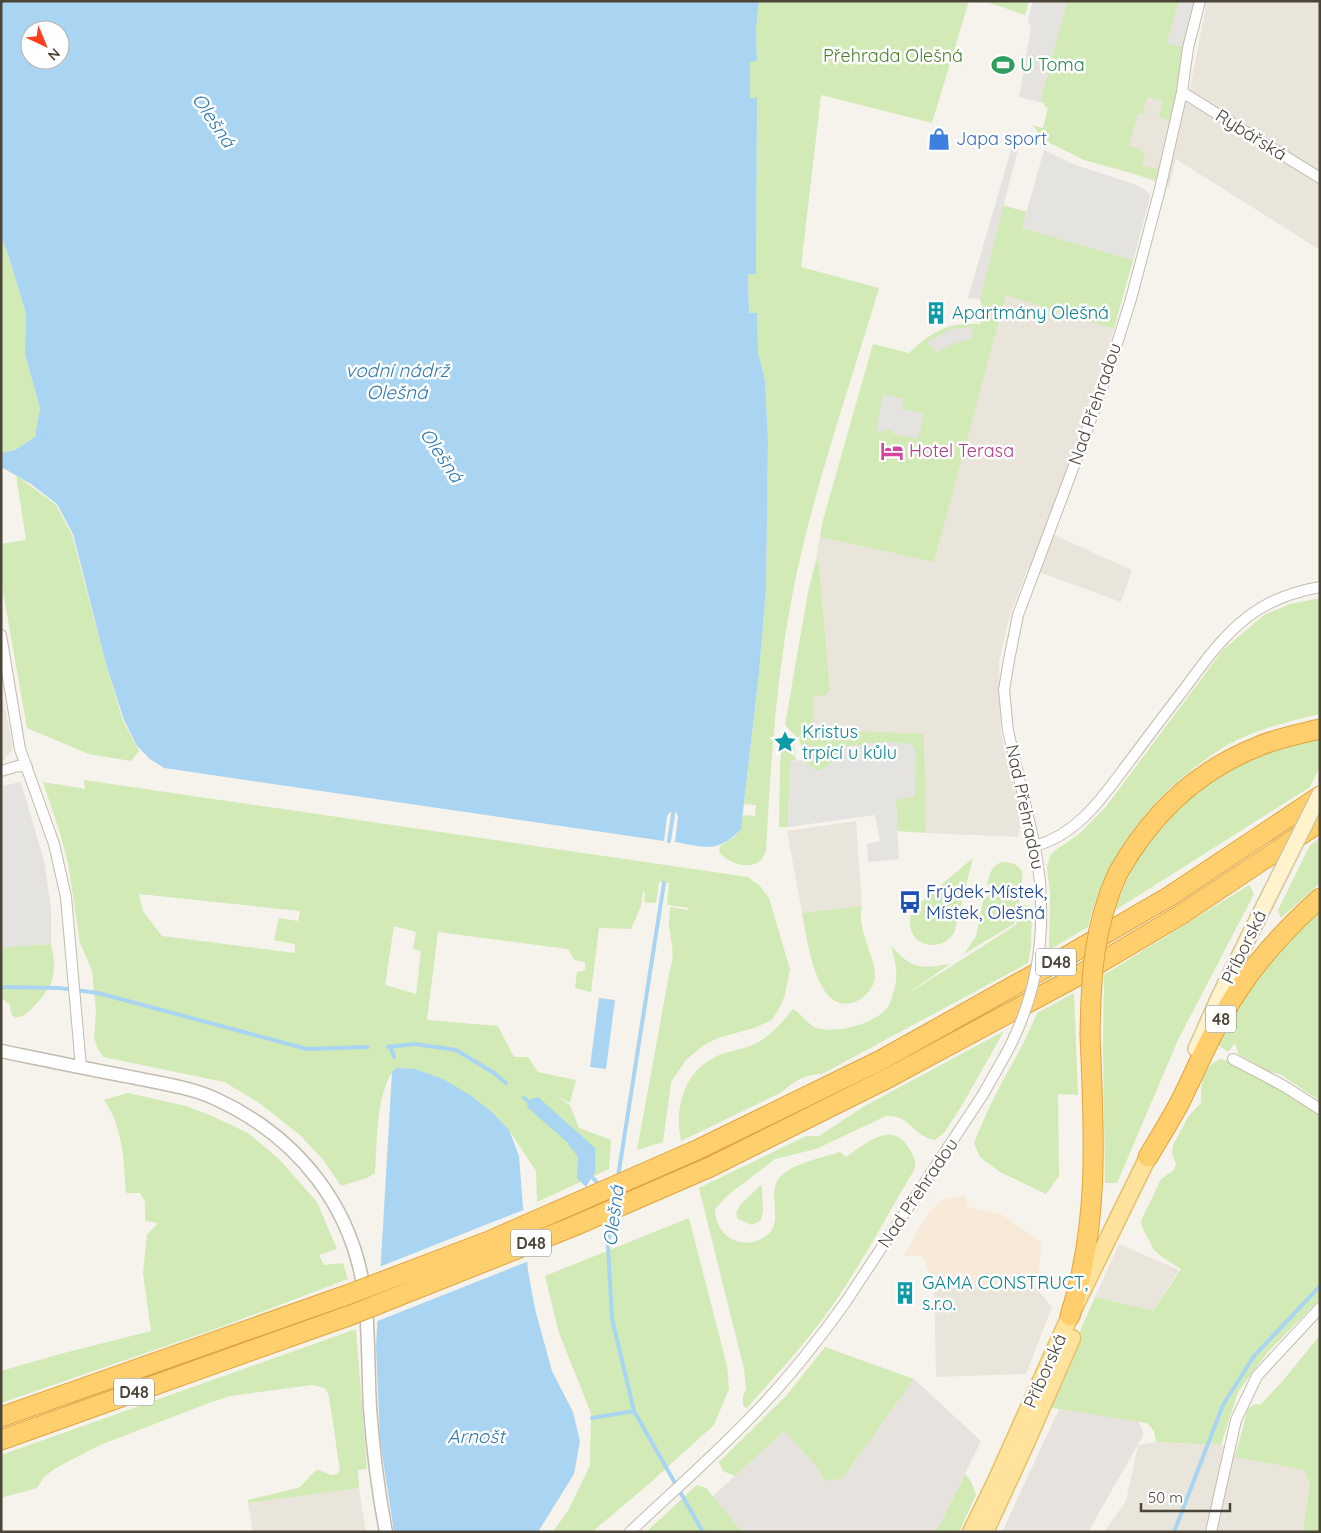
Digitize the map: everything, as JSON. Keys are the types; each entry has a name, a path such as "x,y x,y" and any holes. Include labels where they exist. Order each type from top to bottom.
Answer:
{"highway":[{"path":"1070,1316 1083,1269 1090,1222 1094,1114 1090,1035 1092,974 1097,934 1105,903 1128,855 1153,820 1178,795 1200,777 1231,758 1257,746 1320,729"},
{"name":"D48","path":"1,1417 344,1296 489,1241 701,1148 881,1060 1068,956 1170,896 1320,795"},
{"name":"D48","path":"1,1440 351,1315 572,1227 710,1166 890,1078 1076,977 1182,914 1320,822"},
{"name":"48","path":"1148,1157 1181,1100 1218,1024 1238,990 1288,926 1320,898"}],"main road":[{"name":"Příborská","path":"984,1532 1027,1441 1113,1244 1148,1157 1220,995 1320,795"},
{"name":"Příborská","path":"971,1532 1070,1316 1148,1157"}],"street":[{"name":"Nad Přehradou","path":"630,1532 769,1398 823,1334 982,1096 1018,1030 1033,988 1040,946 1041,905 1035,846 1008,731 1004,690 1009,660 1018,615 1109,369 1131,299 1160,190 1182,92 1188,48 1200,1"},
{"name":"Rybářská","path":"1182,92 1320,178"},
{"path":"1035,846 1067,831 1090,812 1197,671 1233,629 1260,608 1276,600 1296,592 1320,587"},
{"path":"1,635 20,749 54,844 66,897 81,1067"},
{"path":"1,771 18,766 27,767"},
{"path":"1,1051 177,1087 214,1098 251,1118 281,1139 319,1179 349,1232 358,1262 365,1298 373,1441 386,1532"},
{"path":"1233,1059 1284,1086 1320,1109"},
{"path":"1211,1532 1236,1420 1257,1376 1320,1308"}],"shaded area":[{"path":"1033,1 1067,1 1040,102 1019,97 1031,28 1028,19"},
{"path":"1179,1 1200,1 1188,48 1167,43"},
{"path":"1207,1 1320,1 1320,250 1176,159 1169,187 1046,141 1065,68 1188,98"},
{"path":"1013,143 1019,145 980,299 968,298"},
{"path":"1044,150 1073,164 1134,184 1149,194 1150,198 1133,260 1022,228"},
{"path":"1006,294 1114,329 1085,422 1045,531 1132,570 1121,602 1028,568 1010,615 999,662 1001,734 1022,819 1018,837 926,833 924,734 814,730 813,697 826,695 830,689 819,564 816,560 820,537 934,562"},
{"path":"973,327 971,339 953,344 937,352 927,342 951,329"},
{"path":"883,394 904,399 902,409 924,414 918,439 893,434 893,431 885,429 884,432 876,430"},
{"path":"1,686 13,749 1,764"},
{"path":"885,742 912,744 916,754 915,796 896,800 899,859 868,862 867,844 880,841 875,815 788,827 790,761 804,760 818,771 830,764 843,747"},
{"path":"21,782 44,861 51,907 51,944 1,947 1,786"},
{"path":"856,821 862,906 802,913 787,831"},
{"path":"965,1195 968,1207 1001,1214 1042,1242 1037,1289 934,1283 922,1256 903,1256 929,1212 943,1200"},
{"path":"1119,1244 1179,1270 1153,1311 1095,1297"},
{"path":"934,1283 1037,1289 1052,1307 1026,1374 936,1377"},
{"path":"914,1379 981,1441 936,1532 742,1532 712,1497 784,1431 818,1468 823,1481 842,1479"},
{"path":"1059,1409 1138,1421 1144,1434 1088,1532 1002,1532"},
{"path":"1156,1442 1237,1446 1235,1457 1304,1470 1310,1484 1303,1532 1104,1532 1126,1501 1138,1445"},
{"path":"359,1488 366,1532 253,1532 248,1503"}],"green space":[{"name":"Přehrada Olešná","path":"759,1 969,1 932,123 821,95 801,267 879,288 825,465 797,572 784,641 780,676 766,851 760,861 755,864 743,865 732,862 719,852 720,846 734,837 739,831 743,815 755,816 756,805 744,804 759,673 766,590 768,440 765,380 758,352 757,313 749,313 748,274 756,273 757,98 750,98 750,61 757,61 756,28"},
{"path":"984,1 1029,1 1025,15"},
{"path":"1067,1 1179,1 1167,43 1188,48 1169,120 1159,117 1163,101 1147,97 1143,113 1151,115 1138,113 1129,146 1141,149 1141,152 1145,153 1142,166 1158,169 1156,180 1084,160 1046,141 1032,125 1043,128 1048,108 1044,106 1045,103 1040,102"},
{"path":"1003,205 1027,212 1023,228 1133,260 1114,329 1006,295 934,562 820,537 823,520 873,344 909,353 933,334 949,326 980,324 984,313 980,299"},
{"path":"1,237 26,313 25,354 40,408 35,437 15,450 1,453"},
{"path":"16,475 56,505 72,535 123,721 139,751 131,761 89,754 27,728 1,580 1,544 26,540"},
{"path":"816,560 819,564 830,690 826,695 813,697 814,729 924,734 926,833 897,831 896,799 914,796 900,743 885,742 843,747 829,764 818,771 808,764 804,758 799,740 785,725 808,592"},
{"path":"1320,598 1320,714 1274,726 1229,744 1194,768 1175,784 1142,819 1114,859 1095,903 1088,927 1049,950 1050,894 1047,867 1050,856 1078,835 1105,808 1223,650 1264,615 1290,604"},
{"path":"783,731 793,741 796,760 790,761 788,827 779,827 780,764"},
{"path":"1320,733 1320,767 1310,787 1114,911 1142,851 1177,806 1233,765"},
{"path":"84,780 748,877 760,886 769,898 790,969 785,995 772,1020 754,1028 718,1038 704,1045 686,1060 671,1082 663,1142 637,1150 673,957 669,924 670,907 688,910 689,908 667,905 669,883 659,882 656,903 644,902 645,892 643,891 641,906 631,929 599,928 591,992 575,988 577,972 585,970 585,962 574,960 568,949 438,932 427,1020 498,1026 514,1057 528,1057 538,1072 576,1080 570,1103 555,1095 570,1105 579,1128 611,1140 609,1169 537,1202 536,1171 509,1130 491,1111 443,1079 396,1068 389,1077 381,1102 375,1173 367,1178 341,1186 324,1161 300,1135 258,1102 224,1082 103,1057 94,1037 96,1012 92,970 80,943 68,863 43,782 85,789","holes":["139,894 300,911 298,921 279,918 274,940 295,944 295,953 162,936 143,911","394,926 416,932 413,949 421,951 416,994 385,985"]},
{"path":"1320,838 1320,883 1281,918 1278,910 1310,845"},
{"path":"973,858 954,933 946,941 938,944 929,945 921,942 915,937 911,929 910,920 913,909"},
{"path":"1002,862 1014,864 1022,872 1021,890 1014,924 964,954 976,936 984,897 988,897 990,885 987,884 990,874 995,866"},
{"path":"1249,885 1254,894 1178,1040 1117,1183 1105,1183 1104,975"},
{"path":"1022,905 1032,906 1031,946 1028,963 822,1074 811,1075 801,1079 782,1092 681,1141 679,1116 684,1092 696,1071 706,1063 717,1056 750,1046 765,1038 774,1031 793,1009 811,1025 824,1030 856,1026 876,1017 884,1012 889,1005 895,987 895,964 891,946 898,954 917,966 931,967 950,964 903,997 1016,925"},
{"path":"862,906 862,924 873,960 875,977 871,988 863,997 857,1001 843,1004 832,999 823,988 816,973 802,913"},
{"path":"1320,910 1320,1101 1280,1074 1270,1072 1239,1055 1235,1043 1228,1052 1217,1044 1261,973 1290,938"},
{"path":"51,944 54,973 51,983 37,1004 22,1016 16,1017 12,1014 10,1005 1,997 1,947"},
{"path":"1074,993 1078,1095 1058,1094 1059,1176 1046,1194 1000,1172 980,1157 974,1143 993,1100 1037,1013"},
{"path":"1004,1031 964,1102 944,1133 935,1140 927,1138 901,1119 886,1116 816,1149 775,1159 728,1195 715,1209 716,1219 728,1236 745,1243 753,1242 765,1237 772,1230 775,1222 774,1194 776,1185 780,1177 792,1168 840,1152 846,1157 870,1141 887,1135 896,1136 903,1141 912,1153 915,1161 913,1172 864,1257 832,1306 802,1345 747,1408 743,1406 743,1396 746,1389 744,1369 699,1188 806,1136 819,1136 863,1107"},
{"path":"1220,1059 1230,1061 1320,1112 1320,1299 1267,1353 1238,1392 1221,1445 1156,1442 1154,1431 1147,1423 1047,1407 1095,1297 1153,1311 1181,1269 1154,1250 1142,1227 1141,1221 1161,1179 1174,1170 1176,1164 1172,1153 1173,1145 1188,1117 1201,1103 1201,1090 1206,1072 1209,1067"},
{"path":"128,1093 186,1106 212,1116 248,1133 279,1159 317,1202 337,1249 319,1255 324,1265 343,1263 348,1279 224,1326 1,1403 1,1371 151,1331 143,1273 147,1235 158,1223 145,1221 145,1202 140,1193 126,1193 119,1133 104,1100"},
{"path":"761,1185 763,1211 761,1220 752,1225 738,1219 736,1213 740,1205"},
{"path":"689,1218 727,1366 729,1389 714,1425 592,1532 553,1532 569,1509 590,1465 591,1413 559,1333 545,1276"},
{"path":"356,1329 367,1469 358,1470 359,1488 248,1503 248,1500 298,1488 317,1470 332,1475 338,1474 340,1471 329,1396 325,1388 312,1385 230,1396 209,1403 100,1445 56,1468 45,1476 37,1488 1,1498 1,1455"},
{"path":"1320,1335 1320,1532 1303,1532 1310,1484 1304,1470 1235,1457 1248,1408 1256,1404 1260,1405 1281,1383"},
{"path":"825,1347 914,1379 842,1479 824,1481 818,1468 784,1431 735,1476 723,1471 719,1462 787,1395"},
{"path":"965,1474 972,1483 976,1495 959,1532 936,1532"},
{"path":"697,1485 706,1488 742,1532 646,1532"}],"water":[{"name":"vodní nádrž Olešná","path":"1,1 759,1 756,28 757,61 750,62 750,98 757,98 756,274 748,274 749,313 757,313 758,352 765,380 768,440 766,590 759,673 741,829 725,842 711,847 703,847 675,842 678,817 674,811 667,816 664,841 164,768 150,759 137,746 124,720 106,664 73,534 57,504 31,484 1,467 1,453 15,450 35,437 40,408 25,354 26,313 1,237"},
{"path":"599,998 615,1000 606,1069 590,1067"},
{"name":"Arnošt","path":"396,1068 415,1069 443,1079 470,1095 491,1111 509,1130 519,1156 528,1271 535,1309 552,1371 573,1412 580,1441 574,1474 538,1532 394,1532 380,1440 376,1346 392,1072"},
{"path":"538,1097 595,1148 595,1172 586,1187 577,1178 578,1157 567,1142 528,1108 527,1104 531,1099"}],"pier":[{"path":"526,1209 529,1261 375,1322 379,1267"}],"waterway":[{"name":"Olešná","path":"669,841 674,808"},
{"name":"Olešná","path":"618,1177 664,883"},
{"path":"1,987 59,988 98,993 307,1049 368,1047"},
{"path":"388,1047 415,1044 456,1050 494,1073 506,1083"},
{"path":"390,1046 394,1057"},
{"path":"524,1098 532,1104"},
{"path":"591,1172 592,1177 601,1187"},
{"name":"Olešná","path":"612,1216 608,1245 612,1319 634,1411 703,1532"},
{"path":"1174,1532 1223,1405 1254,1356 1320,1286"},
{"path":"592,1418 634,1411"}],"place":[{"name":"U Toma","path":"1003,65"},
{"name":"Japa sport","path":"939,139"},
{"name":"Apartmány Olešná","path":"936,313"},
{"name":"Hotel Terasa","path":"892,451"},
{"name":"Kristus trpící u kůlu","path":"785,742"},
{"name":"Frýdek-Místek, Místek, Olešná","path":"910,902"},
{"name":"GAMA CONSTRUCT, s.r.o.","path":"905,1293"}]}
